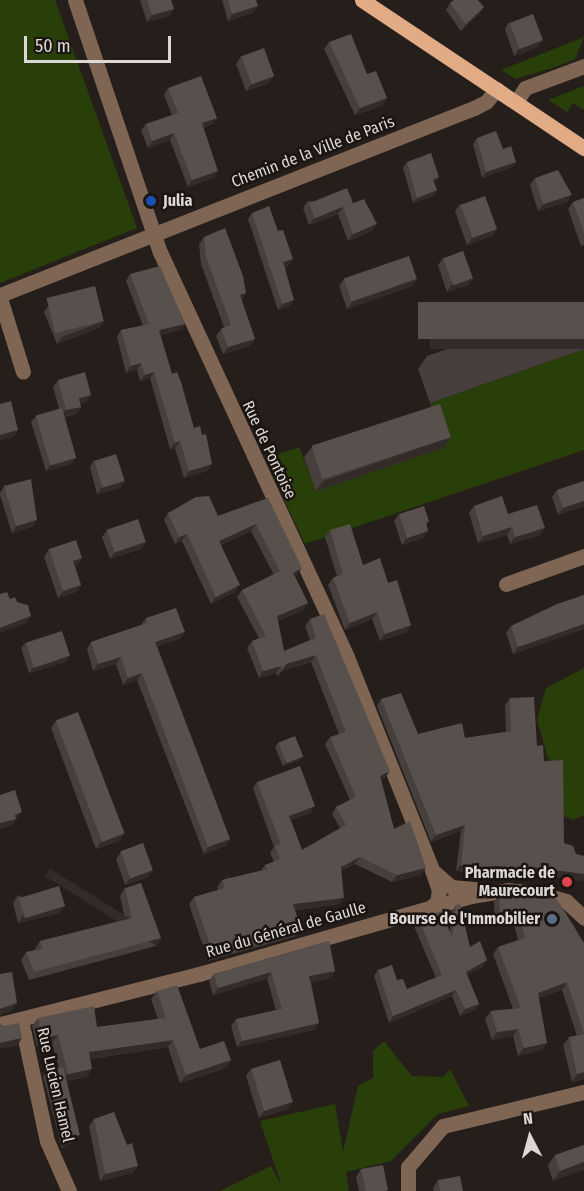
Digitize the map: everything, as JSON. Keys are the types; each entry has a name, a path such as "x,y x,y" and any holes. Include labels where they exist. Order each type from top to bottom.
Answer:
{"main road":[{"path":"362,0 584,148"}],"street":[{"name":"Rue de Pontoise","path":"75,0 153,234 254,461 347,657 432,870 439,890 437,902 431,907"},
{"path":"516,102 525,88 584,66"},
{"name":"Chemin de la Ville de Paris","path":"0,296 486,102 497,89"},
{"path":"0,296 23,372"},
{"path":"506,584 584,556"},
{"path":"432,870 451,887 507,890"},
{"name":"Rue du Général de Gaulle","path":"0,1024 199,974 431,907 507,890 559,898 581,915"},
{"name":"Rue Lucien Hamel","path":"21,1020 47,1141 69,1191"},
{"path":"408,1191 408,1167 443,1126 584,1092"}],"green space":[{"path":"0,0 55,0 137,228 0,283"},
{"path":"584,37 575,59 558,66 516,79 501,70"},
{"path":"584,86 584,110 573,103 567,112 548,100"},
{"path":"584,349 584,450 305,544 265,459 299,447 317,491 443,448 430,403"},
{"path":"584,668 584,815 573,820 559,814 559,767 548,758 537,720 546,688"},
{"path":"384,1041 412,1076 443,1077 450,1069 469,1106 438,1114 391,1161 346,1172 349,1191 220,1191 271,1166 282,1187 260,1121 335,1104 343,1152 358,1086 373,1078 373,1051"}],"building":[{"path":"147,0 171,0 174,9 152,15"},
{"path":"228,0 256,0 258,6 232,14"},
{"path":"454,0 478,0 484,7 466,24 450,3"},
{"path":"533,14 543,40 520,49 510,23"},
{"path":"351,34 367,74 376,71 387,98 360,108 329,42"},
{"path":"264,48 274,76 252,84 241,56"},
{"path":"201,76 217,118 202,123 218,171 192,180 174,133 152,141 146,124 178,113 168,88"},
{"path":"496,131 503,149 511,146 516,162 486,172 477,138"},
{"path":"431,153 439,177 433,180 437,190 417,198 407,162"},
{"path":"558,170 572,195 543,204 535,178"},
{"path":"347,188 353,203 315,218 309,203"},
{"path":"485,196 497,229 473,238 461,205"},
{"path":"584,198 584,233 573,202"},
{"path":"364,199 377,224 353,234 343,207"},
{"path":"269,206 278,231 283,230 293,259 283,262 294,300 282,304 252,213"},
{"path":"225,228 243,276 246,293 240,295 255,339 228,347 221,329 231,325 206,257 204,237"},
{"path":"463,251 473,278 453,285 443,258"},
{"path":"409,256 417,279 352,301 344,278"},
{"path":"160,266 185,324 159,330 172,374 177,372 181,382 194,428 200,426 202,435 206,434 212,464 189,471 180,441 175,443 154,372 145,375 141,363 131,366 121,330 149,324 130,274"},
{"path":"95,286 104,321 55,333 46,298"},
{"path":"418,302 584,302 584,339 418,339"},
{"path":"85,372 91,395 79,398 81,407 66,410 58,380"},
{"path":"11,401 18,430 0,435 0,404"},
{"path":"440,404 451,437 322,479 312,446"},
{"path":"62,408 76,458 50,465 36,415"},
{"path":"116,454 125,481 103,488 94,461"},
{"path":"31,479 37,520 16,526 4,486"},
{"path":"584,481 584,501 563,508 557,490"},
{"path":"209,496 218,516 268,498 302,568 293,573 308,603 277,616 284,651 316,638 310,619 324,614 390,771 380,776 394,829 410,821 426,868 397,875 360,857 341,867 344,898 293,904 301,929 213,954 194,897 225,888 222,880 268,869 265,865 280,859 275,846 281,844 257,782 300,766 315,806 289,816 302,850 346,825 336,807 356,797 330,737 346,732 316,655 286,664 283,669 281,666 263,671 252,641 266,636 242,590 280,571 256,524 219,541 240,585 216,597 187,534 179,537 168,513 196,497"},
{"path":"502,496 508,514 537,505 545,528 515,537 512,527 483,536 474,506"},
{"path":"424,506 429,521 426,522 428,531 407,538 399,514"},
{"path":"138,519 146,542 115,552 107,530"},
{"path":"350,524 363,565 380,558 388,583 397,580 411,625 385,634 377,612 350,623 333,578 343,574 330,530"},
{"path":"76,540 82,558 73,561 81,585 63,591 49,549"},
{"path":"7,592 10,599 15,597 17,602 28,605 31,616 0,628 0,594"},
{"path":"584,595 584,624 518,647 511,626 557,604"},
{"path":"176,608 185,632 155,642 230,839 208,847 142,673 128,678 121,657 98,664 91,642 147,623 146,618"},
{"path":"62,631 70,656 34,667 26,643"},
{"path":"401,693 418,734 462,723 465,738 511,731 510,698 534,697 537,746 543,745 544,761 563,760 564,843 573,846 576,854 584,856 584,874 533,867 536,871 461,865 465,825 436,835 381,699"},
{"path":"78,712 125,833 102,842 56,721"},
{"path":"295,736 303,756 287,763 278,743"},
{"path":"15,790 22,812 15,815 16,819 0,823 0,795"},
{"path":"143,843 153,870 130,878 120,851"},
{"path":"141,883 161,938 34,972 26,952 43,949 40,941 132,918 125,888"},
{"path":"59,886 65,906 25,918 19,898"},
{"path":"513,892 557,899 584,943 584,1034 567,982 538,993 547,1043 524,1048 518,1029 497,1032 491,1011 521,1008 498,947 525,938 517,909 500,912 499,894"},
{"path":"460,904 470,947 480,941 487,960 466,972 479,1004 465,1009 456,990 393,1016 378,970 392,965 397,980 403,979 407,989 442,975 418,918 442,911 452,938 456,905"},
{"path":"329,941 335,971 309,976 319,1023 242,1041 236,1019 282,1009 271,972 218,988 214,974"},
{"path":"12,972 17,1003 0,1009 0,974"},
{"path":"177,985 200,1049 224,1041 231,1060 186,1075 173,1040 89,1052 92,1069 68,1074 58,1035 42,1038 38,1018 94,1006 97,1027 166,1018 157,991"},
{"path":"0,1023 3,1026 19,1023 22,1038 0,1043"},
{"path":"584,1034 584,1072 577,1074 569,1037"},
{"path":"280,1060 293,1102 264,1111 251,1069"},
{"path":"63,1067 80,1135 64,1139 47,1071"},
{"path":"114,1112 127,1145 132,1143 138,1166 105,1174 94,1119"},
{"path":"584,1145 584,1162 560,1171 555,1155"},
{"path":"383,1165 388,1190 366,1191 361,1169"},
{"path":"460,1176 463,1191 440,1191 438,1180"}],"place":[{"name":"Julia","path":"151,201"},
{"name":"Pharmacie de Maurecourt","path":"567,882"},
{"name":"Bourse de l'Immobilier","path":"552,919"}]}
